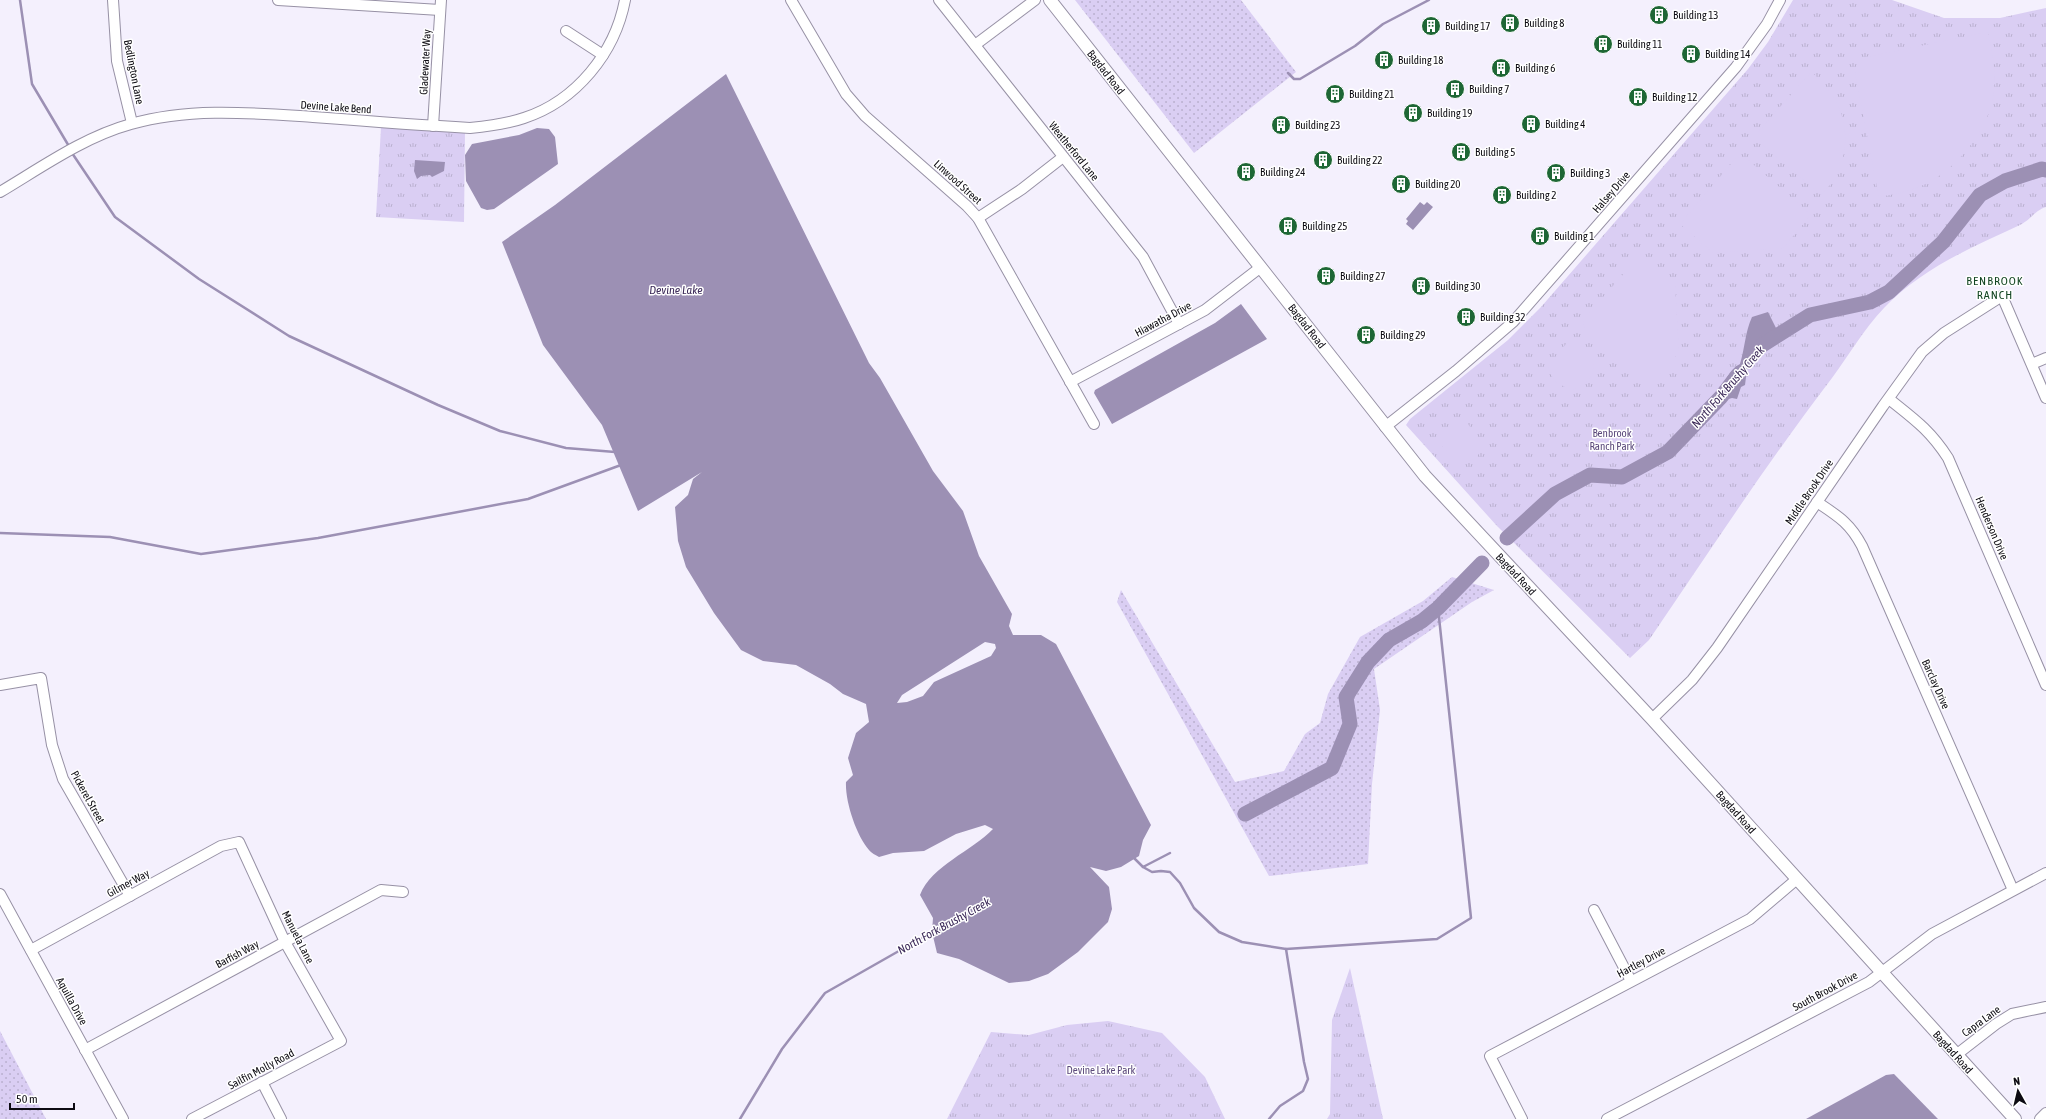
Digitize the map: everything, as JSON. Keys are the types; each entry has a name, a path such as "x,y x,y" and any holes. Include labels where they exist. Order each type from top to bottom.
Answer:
{"street":[{"name":"Bedlington Lane","path":"113,0 117,61 132,123"},
{"path":"278,0 440,5"},
{"name":"Devine Lake Bend","path":"0,192 81,144 132,123 195,114 231,112 470,128 499,125 525,118 550,107 569,94 588,77 603,55 618,26 625,0"},
{"name":"Linwood Street","path":"791,0 854,103 865,116 978,218 1094,424"},
{"name":"Weatherford Lane","path":"939,0 1144,257 1179,324"},
{"path":"975,45 1035,0"},
{"name":"Bagdad Road","path":"1050,0 1425,476 1652,719 2015,1119"},
{"name":"Halsey Drive","path":"1385,427 1483,348 1526,308 1736,67 1767,24 1780,0"},
{"name":"Gladewater Way","path":"433,126 440,5"},
{"path":"566,32 603,55"},
{"path":"978,218 1022,189 1063,157"},
{"name":"Hiawatha Drive","path":"1070,382 1205,310 1261,267"},
{"name":"Middle Brook Drive","path":"1652,719 1692,680 1717,648 1922,352 1944,333 2002,296 2032,364"},
{"path":"2046,358 2032,364 2046,398"},
{"name":"Henderson Drive","path":"1888,400 1921,424 1936,439 1948,458 2046,685"},
{"name":"Barclay Drive","path":"1817,502 1844,519 1854,531 2013,890"},
{"name":"Pickerel Street","path":"0,685 40,678 52,745 63,779 130,896"},
{"name":"Gilmer Way","path":"31,950 221,846 239,842"},
{"name":"Manuela Lane","path":"239,842 285,942 341,1041"},
{"name":"South Brook Drive","path":"1607,1119 1882,973 1932,934 2046,873"},
{"name":"Hartley Drive","path":"1522,1119 1490,1056 1750,919 1797,880"},
{"name":"Barfish Way","path":"85,1050 381,890 403,892"},
{"name":"Aquilla Drive","path":"0,894 123,1119"},
{"path":"1594,910 1631,981"},
{"name":"Capra Lane","path":"1956,1055 1996,1024 2012,1014 2046,1007"},
{"name":"Sailfin Molly Road","path":"192,1119 341,1041"},
{"path":"262,1082 281,1119"},
{"path":"2040,1119 2046,1113"}],"green space":[{"path":"1075,0 1241,0 1296,72 1194,153"},
{"name":"Benbrook Ranch Park","path":"1793,0 1892,0 1944,18 2000,18 2046,8 2046,207 2020,225 1948,260 1931,270 1898,294 1884,308 1863,333 1832,378 1784,442 1649,640 1630,658 1497,526 1406,425 1410,419 1508,340 1541,307 1748,69 1768,42"},
{"path":"1988,32 1994,68 1994,90 1988,114 1977,137 1952,166 1935,179 1912,189 1879,197 1855,73 1866,57"},
{"path":"1811,72 1830,92 1842,116 1845,129 1843,156 1838,173 1821,195 1758,141 1758,132"},
{"path":"381,127 465,132 464,222 376,217"},
{"path":"1745,157 1811,215 1783,248 1713,253 1680,224 1736,158"},
{"path":"1641,254 1675,284 1679,353 1650,385 1585,331 1583,320"},
{"path":"1566,344 1571,344 1593,362 1593,372 1589,380 1572,390 1563,386 1553,378 1548,366"},
{"path":"1465,420 1485,447 1474,459 1461,463 1439,444 1438,438"},
{"path":"1452,577 1494,590 1472,602 1374,669 1380,710 1372,784 1368,864 1269,876 1117,602 1121,590 1235,782 1284,771 1305,734 1320,723 1328,694 1360,637 1423,601"},
{"path":"1350,968 1383,1119 1327,1119 1330,1114 1332,1020"},
{"name":"Devine Lake Park","path":"1108,1021 1162,1033 1205,1077 1225,1119 947,1119 991,1032 1029,1035 1067,1025"},
{"path":"0,1031 46,1119 0,1119"}],"water":[{"name":"Devine Lake","path":"726,74 869,363 880,378 933,471 963,511 979,556 1012,614 1009,626 1013,635 1041,635 1056,644 1151,825 1143,840 1139,856 1121,867 1106,871 1090,867 1109,887 1112,909 1108,922 1078,952 1048,974 1029,981 1009,983 959,959 937,953 932,932 933,918 920,895 925,885 942,867 993,829 985,825 956,834 924,851 893,853 879,857 872,853 864,844 849,808 846,782 853,775 848,758 856,733 869,722 866,704 843,694 830,684 796,665 763,661 741,650 714,613 686,567 678,541 675,507 688,495 693,479 702,472 638,511 602,425 543,345 502,242 555,205","holes":["985,642 995,644 996,648 991,656 934,682 923,696 907,702 897,703 902,695"]},
{"path":"537,128 549,129 555,137 558,164 494,209 487,210 481,208 466,181 465,155 472,144 519,135"},
{"path":"415,160 445,162 444,171 432,177 430,175 421,176 417,179 414,171"},
{"path":"1420,202 1424,205 1427,202 1433,207 1413,230 1406,224 1408,221 1406,219"},
{"path":"1241,304 1267,339 1112,424 1094,393 1095,390 1215,323"},
{"path":"1768,312 1781,338 1764,346 1747,369 1745,385 1741,387 1737,399 1732,398 1725,400 1721,395 1723,386 1733,369 1740,364 1752,317"},
{"path":"1894,1074 1938,1119 1806,1119 1886,1075"}],"waterway":[{"path":"20,0 32,84 70,148"},
{"path":"1288,73 1294,79 1300,79 1355,46 1383,24 1429,0"},
{"path":"72,153 115,217 199,279 289,336 438,405 500,431 566,448 615,452"},
{"name":"North Fork Brushy Creek","path":"1761,346 1810,315 1870,302 1889,292 1943,242 1980,195 2005,181 2042,169 2046,170"},
{"name":"North Fork Brushy Creek","path":"1507,538 1555,494 1590,475 1622,477 1668,452 1721,397 1734,380"},
{"path":"0,533 110,537 201,554 318,538 528,499 621,465"},
{"name":"North Fork Brushy Creek","path":"1245,814 1332,768 1350,724 1346,697 1368,662 1389,640 1422,621 1438,608 1482,563"},
{"path":"1143,867 1152,872 1170,872 1180,883 1194,908 1219,932 1242,942 1286,949 1437,939 1471,918 1438,608"},
{"name":"North Fork Brushy Creek","path":"1133,857 1143,867 1170,853"},
{"name":"North Fork Brushy Creek","path":"740,1119 782,1049 825,993 934,931"},
{"path":"1269,1119 1280,1106 1303,1091 1308,1079 1286,949"}],"place":[{"name":"Building 13","path":"1659,15"},
{"name":"Building 8","path":"1510,23"},
{"name":"Building 17","path":"1431,26"},
{"name":"Building 11","path":"1603,44"},
{"name":"Building 14","path":"1691,54"},
{"name":"Building 18","path":"1384,60"},
{"name":"Building 6","path":"1501,68"},
{"name":"Building 7","path":"1455,89"},
{"name":"Building 21","path":"1335,94"},
{"name":"Building 12","path":"1638,97"},
{"name":"Building 19","path":"1413,113"},
{"name":"Building 4","path":"1531,124"},
{"name":"Building 23","path":"1281,125"},
{"name":"Building 5","path":"1461,152"},
{"name":"Building 22","path":"1323,160"},
{"name":"Building 24","path":"1246,172"},
{"name":"Building 3","path":"1556,173"},
{"name":"Building 20","path":"1401,184"},
{"name":"Building 2","path":"1502,195"},
{"name":"Building 25","path":"1288,226"},
{"name":"Building 1","path":"1540,236"},
{"name":"Building 27","path":"1326,276"},
{"name":"Building 30","path":"1421,286"},
{"name":"Building 32","path":"1466,317"},
{"name":"Building 29","path":"1366,335"}],"district":[{"name":"BENBROOK RANCH","path":"1995,288"}]}
